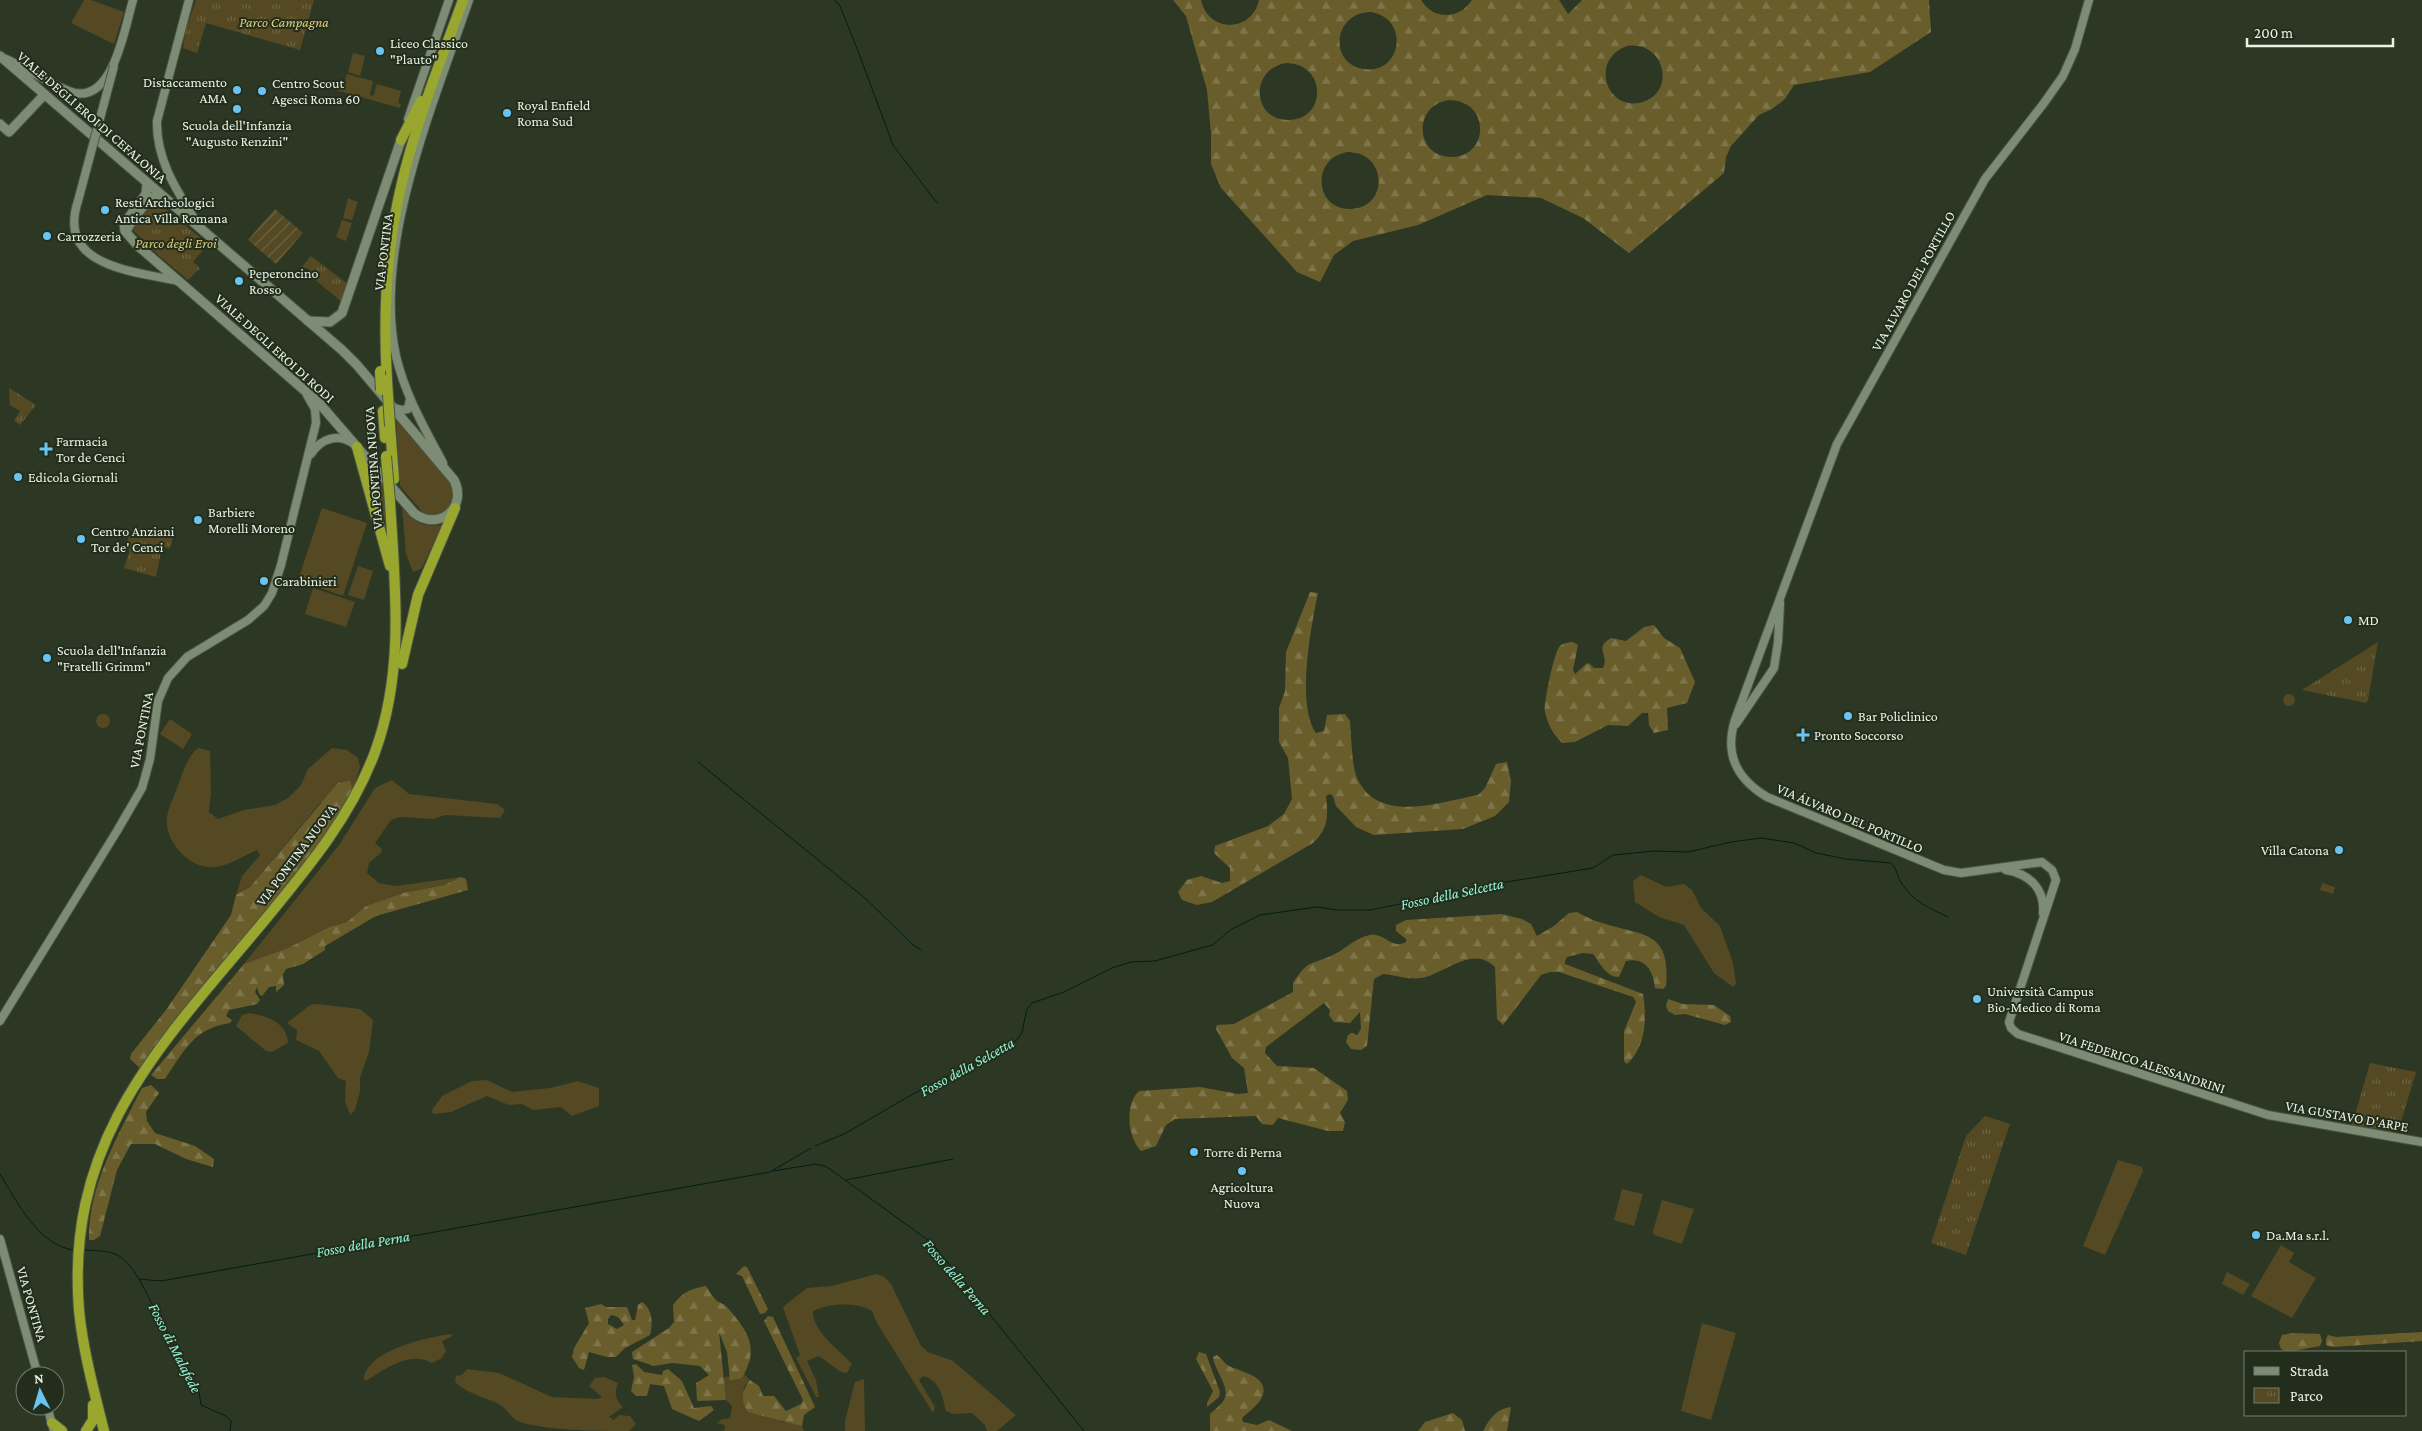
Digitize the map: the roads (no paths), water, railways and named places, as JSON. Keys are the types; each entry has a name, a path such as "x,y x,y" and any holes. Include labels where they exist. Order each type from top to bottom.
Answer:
{"highway":[{"path":"424,102 456,0"},
{"path":"400,140 424,102 463,0"},
{"name":"VIA PONTINA NUOVA","path":"82,1239 105,1156 119,1123 138,1088 158,1059 316,867 344,830 365,793 389,730 402,664 403,616 393,505 386,456 380,371 378,333 382,256 395,185 424,102"},
{"name":"VIA PONTINA NUOVA","path":"104,1431 90,1374 80,1311 84,1205 99,1156 117,1114 133,1085 174,1030 302,875 336,829 358,792 374,754 389,704 396,664 394,479 384,312 390,250 401,186 424,102"},
{"path":"357,447 395,589"},
{"path":"402,664 418,595 456,505"},
{"name":"VIA PONTINA NUOVA","path":"81,1258 87,1328 110,1431"},
{"path":"86,1431 92,1425 94,1415 90,1374"},
{"path":"53,1427 62,1431"}],"main road":[{"name":"VIALE DEGLI EROI DI CEFALONIA","path":"0,56 357,365 446,468"},
{"path":"0,124 9,132 44,95"},
{"name":"VIA PONTINA","path":"308,321 330,322 342,313 400,140"},
{"path":"126,232 124,222 146,195 147,182"},
{"path":"126,232 128,225 151,199 159,197 167,200"},
{"name":"VIALE DEGLI EROI DI RODI","path":"126,232 321,405 410,510 428,520 438,519 446,516 456,505"},
{"name":"VIA PONTINA","path":"446,468 456,484 456,505"}],"street":[{"path":"133,0 74,213 75,231 86,253 114,266 178,280"},
{"path":"189,0 157,121 157,135 159,149 170,179 202,231"},
{"name":"VIA PONTINA","path":"400,140 449,0"},
{"name":"VIA PONTINA","path":"446,468 409,397 398,362 391,325 391,298 397,239 418,151 469,0"},
{"name":"VIA ALVARO DEL PORTILLO","path":"1732,730 1837,444 1982,182 2063,76 2075,49 2089,0"},
{"path":"0,56 71,91 79,93 88,93 98,88 114,66"},
{"name":"VIA PONTINA","path":"0,1021 117,832 142,788 150,759 158,701 168,678 185,659 248,620 264,606 272,593 308,461 316,415 304,389"},
{"path":"395,408 402,410 409,408 409,397"},
{"name":"VIA PONTINA","path":"308,461 317,446 330,439 345,440 357,447"},
{"name":"VIA ALVARO DEL PORTILLO","path":"1732,730 1774,668 1783,589"},
{"name":"VIA ÁLVARO DEL PORTILLO","path":"1732,730 1730,746 1736,766 1745,780 1760,793 1944,870 1961,873 1999,868"},
{"path":"1999,868 2042,862 2052,870 2056,880 2042,921"},
{"path":"1999,868 2021,874 2035,884 2043,906 2042,921"},
{"name":"VIA FEDERICO ALESSANDRINI","path":"2042,921 2009,1022 2011,1028 2028,1038 2268,1115"},
{"name":"VIA GUSTAVO D'ARPE","path":"2268,1115 2422,1142"},
{"name":"VIA PONTINA","path":"0,1239 35,1366"}],"waterway":[{"path":"835,0 840,6 893,145 937,203"},
{"path":"698,762 866,899 913,945 921,950"},
{"name":"Fosso della Selcetta","path":"815,1146 844,1134 913,1094 1017,1040 1022,1032 1027,1009 1032,1003 1064,992 1112,968 1131,962 1155,961 1212,945 1232,929 1260,915 1317,907 1337,910 1370,910 1410,902 1449,898 1479,891 1500,883 1593,868 1613,855 1654,851 1688,852 1731,842 1761,838 1794,843 1816,853 1846,859 1891,863 1902,884 1912,895 1922,904 1948,917"},
{"name":"Fosso della Perna","path":"83,1250 110,1252 128,1263 139,1279 161,1281 770,1172 811,1148"},
{"path":"846,1180 953,1159"},
{"name":"Fosso della Perna","path":"773,1171 816,1164 827,1167 932,1243 1084,1431"},
{"name":"Fosso della Perna","path":"0,1174 30,1221 40,1232 61,1247 74,1250"},
{"name":"Fosso di Malafede","path":"139,1279 199,1392 201,1405 226,1416 231,1421 230,1431"}],"place":[{"name":"Liceo Classico \"Plauto\"","path":"380,51"},
{"name":"Distaccamento AMA","path":"237,90"},
{"name":"Centro Scout Agesci Roma 60","path":"262,91"},
{"name":"Scuola dell'Infanzia \"Augusto Renzini\"","path":"237,109"},
{"name":"Royal Enfield Roma Sud","path":"507,113"},
{"name":"Resti Archeologici Antica Villa Romana","path":"105,210"},
{"name":"Carrozzeria","path":"47,236"},
{"name":"Peperoncino Rosso","path":"239,281"},
{"name":"Farmacia Tor de Cenci","path":"46,449"},
{"name":"Edicola Giornali","path":"18,477"},
{"name":"Barbiere Morelli Moreno","path":"198,520"},
{"name":"Centro Anziani Tor de' Cenci","path":"81,539"},
{"name":"Carabinieri","path":"264,581"},
{"name":"MD","path":"2348,620"},
{"name":"Scuola dell'Infanzia \"Fratelli Grimm\"","path":"47,658"},
{"name":"Bar Policlinico","path":"1848,716"},
{"name":"Pronto Soccorso","path":"1803,735"},
{"name":"Villa Catona","path":"2339,850"},
{"name":"Università Campus Bio-Medico di Roma","path":"1977,999"},
{"name":"Torre di Perna","path":"1194,1152"},
{"name":"Agricoltura Nuova","path":"1242,1171"},
{"name":"Da.Ma s.r.l.","path":"2256,1235"}],"park label":[{"name":"Parco Campagna","path":"284,22"},
{"name":"Parco degli Eroi","path":"176,243"}]}
